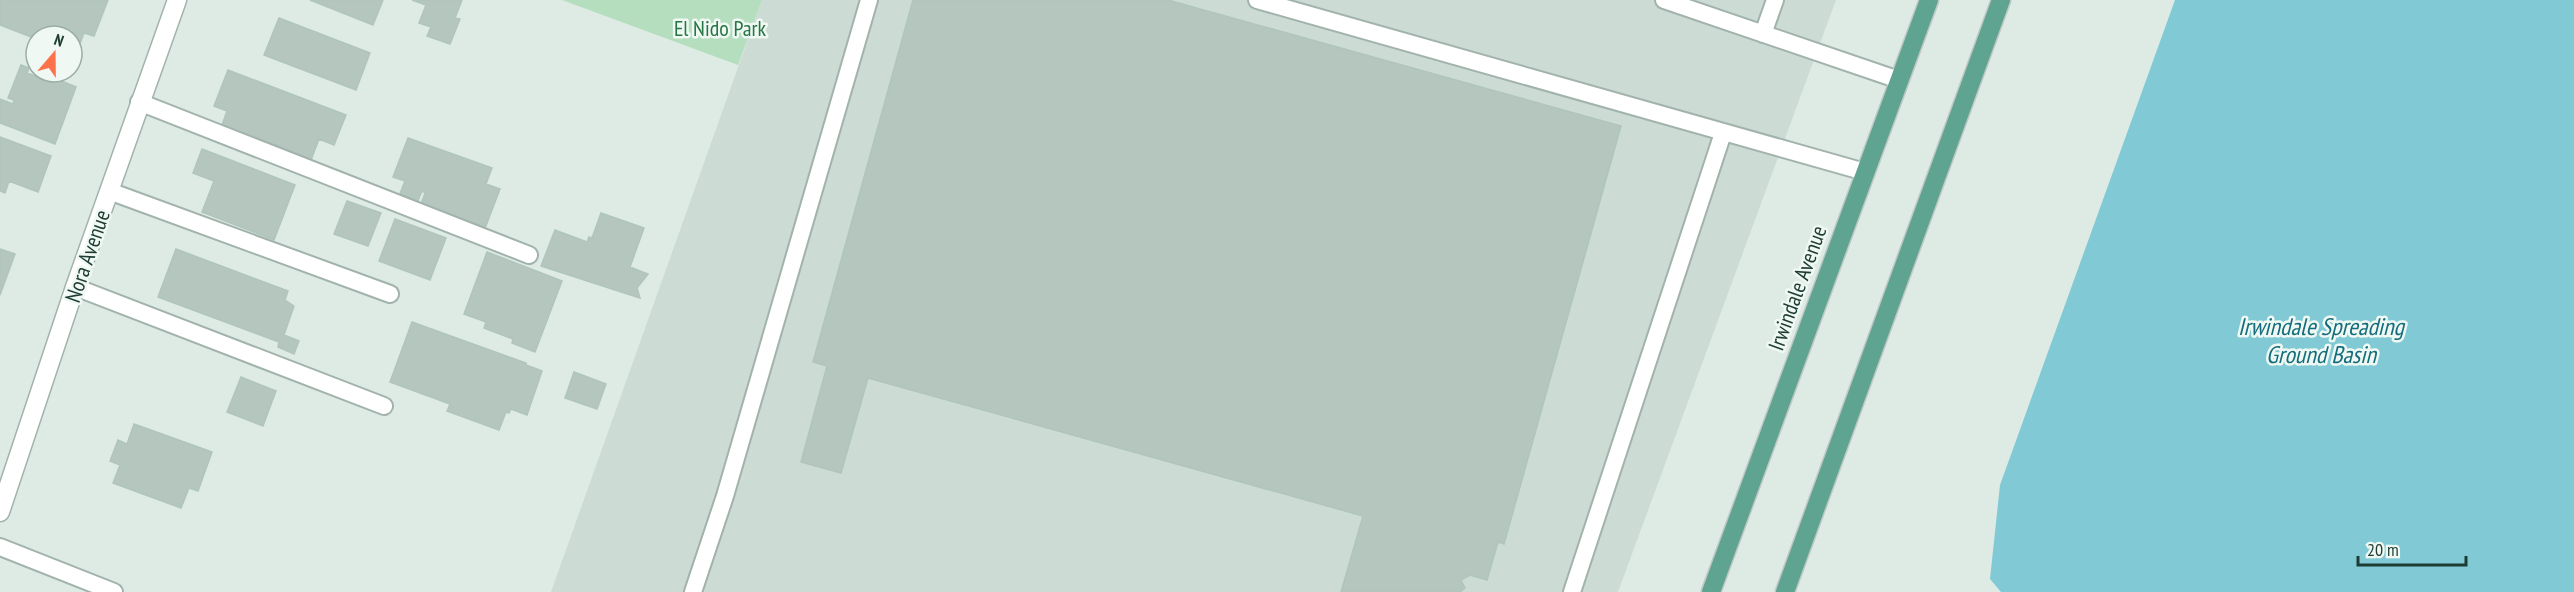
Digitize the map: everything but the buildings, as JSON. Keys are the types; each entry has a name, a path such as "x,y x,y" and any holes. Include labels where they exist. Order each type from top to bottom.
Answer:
{"main road":[{"name":"Irwindale Avenue","path":"1711,592 1929,0"},
{"path":"1785,592 2001,0"}],"street":[{"name":"Nora Avenue","path":"0,512 75,287 177,0"}],"lane":[{"path":"693,592 725,496 869,0"},
{"path":"1257,0 1865,172"},
{"path":"1664,0 1899,80"},
{"path":"1763,34 1775,0"},
{"path":"139,102 529,255"},
{"path":"1572,592 1723,133"},
{"path":"109,192 390,294"},
{"path":"75,287 384,406"},
{"path":"0,547 114,592"}],"shaded area":[{"path":"762,0 1836,0 1618,592 551,592"}],"green space":[{"name":"El Nido Park","path":"562,0 762,0 738,65"}],"water":[{"name":"Irwindale Spreading Ground Basin","path":"2175,0 2574,0 2574,592 2001,592 1990,579 2000,485"}]}
